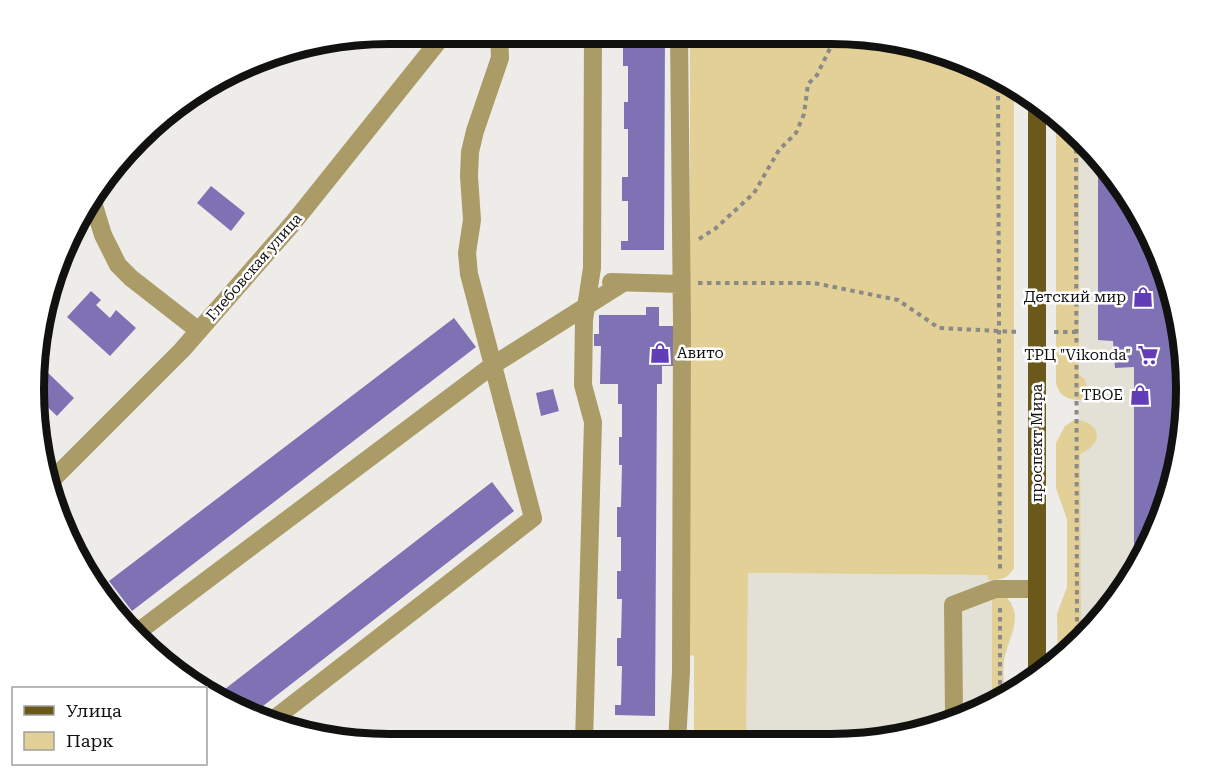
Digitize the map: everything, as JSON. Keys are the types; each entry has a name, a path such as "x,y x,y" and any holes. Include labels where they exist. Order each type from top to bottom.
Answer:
{"main road":[{"name":"проспект Мира","path":"1037,112 1037,665"}],"street":[{"name":"Глебовская улица","path":"55,477 199,331 293,223 436,44"},
{"path":"279,715 533,518 469,274 467,253 472,220 470,152 500,58 499,44"},
{"path":"584,734 593,422 583,385 585,306 591,282 593,44"},
{"path":"677,734 681,672 679,44"},
{"path":"95,208 103,235 118,265 131,278 199,331"},
{"path":"591,282 681,284"},
{"path":"143,630 493,365 623,283"},
{"path":"954,710 953,604 1000,589 1037,589"}],"path":[{"path":"681,251 716,228 754,193 779,150 796,133 804,114 808,84 817,75 832,44"},
{"path":"998,87 1000,689"},
{"path":"1076,147 1077,629"},
{"path":"681,284 814,283 898,300 939,328 999,332"}],"shaded area":[{"path":"1056,127 1104,178 1140,236 1164,299 1173,343 1176,388 1173,434 1164,478 1140,541 1104,599 1058,648 1057,614 1067,587 1067,519 1056,488 1056,443 1065,426 1079,419 1079,400 1060,394 1056,383"},
{"path":"747,573 988,575 988,580 1002,580 1002,595 1011,602 1015,613 1014,629 1004,659 1003,687 963,707 898,727 853,733 746,734"}],"green space":[{"path":"690,44 876,46 920,55 983,79 1014,97 1014,568 1006,577 993,580 988,580 988,575 748,573 746,734 687,734 694,733 694,656 690,655"},
{"path":"1056,127 1079,150 1079,375 1084,378 1088,390 1085,399 1066,397 1060,392 1056,383"},
{"path":"1074,420 1079,420 1093,427 1097,435 1092,446 1080,454 1081,625 1058,648 1057,614 1067,587 1067,519 1056,488 1056,443 1065,426"},
{"path":"992,595 1007,598 1015,613 1015,621 1004,660 1004,687 992,693"}],"building":[{"path":"623,44 665,44 664,250 621,250 621,241 628,241 628,201 622,201 622,177 628,177 628,129 624,129 624,102 628,102 628,66 623,66"},
{"path":"266,66 176,117 216,90"},
{"name":"ТРЦ \"Vikonda\"","path":"1098,171 1129,216 1149,256 1164,299 1173,343 1176,388 1169,456 1149,521 1134,552 1134,367 1115,368 1113,341 1098,340"},
{"path":"211,186 245,213 231,231 197,203"},
{"path":"91,291 101,300 96,305 110,318 116,310 136,328 110,356 67,317"},
{"path":"646,307 659,307 659,326 674,326 674,366 662,366 662,384 657,384 655,716 615,715 615,705 621,705 622,666 617,666 617,638 621,638 622,599 617,599 617,571 621,571 621,537 617,537 617,507 621,507 622,465 619,465 619,437 622,437 622,404 618,404 618,384 600,384 601,346 594,346 594,334 599,334 599,315 646,315"},
{"path":"454,318 476,347 132,611 109,581"},
{"path":"44,369 74,398 57,416 44,404"},
{"path":"553,389 559,411 541,416 536,393"},
{"path":"492,482 514,511 260,708 223,691"}],"place":[{"name":"Детский мир","path":"1143,297"},
{"name":"Авито","path":"660,353"},
{"name":"ТРЦ \"Vikonda\"","path":"1148,355"},
{"name":"ТВОЕ","path":"1140,395"}]}
